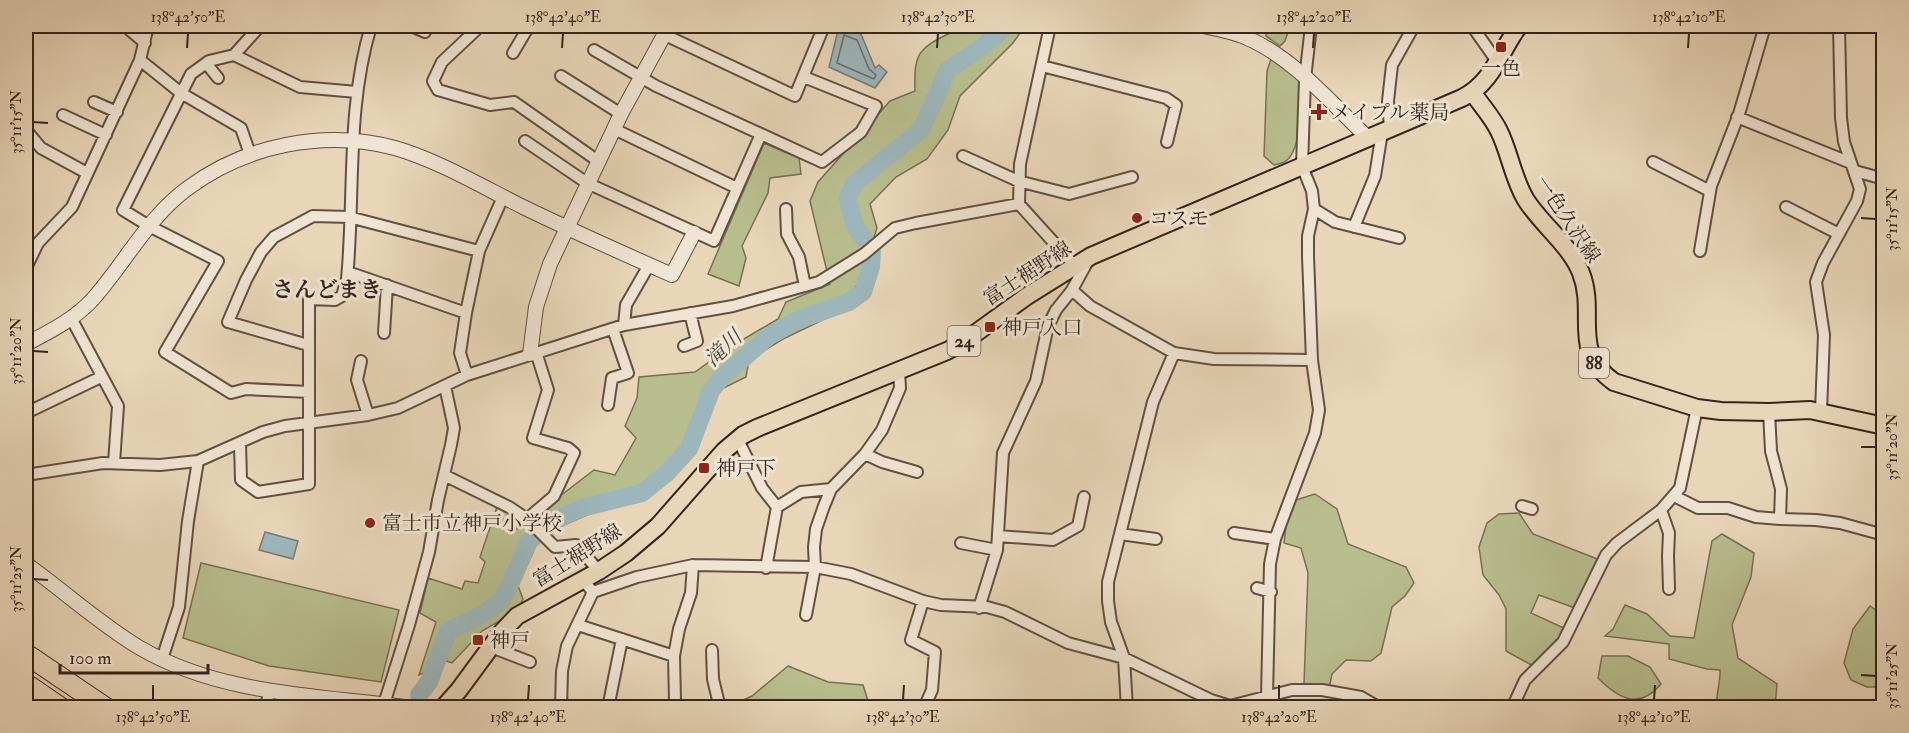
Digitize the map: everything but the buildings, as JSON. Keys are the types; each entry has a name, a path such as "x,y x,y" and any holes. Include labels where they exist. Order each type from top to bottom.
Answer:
{"highway":[{"path":"26,654 106,708"},
{"path":"26,684 61,708"}],"main road":[{"name":"富士裾野線","path":"443,708 517,616 588,586 599,571 658,526 724,451 738,440 758,428 962,343 1027,296 1091,256 1473,93 1498,63 1519,26"},
{"name":"一色久沢線","path":"1473,93 1499,129 1525,199 1576,262 1582,274 1589,348 1596,366 1614,382 1697,408 1721,411 1821,411 1884,426"}],"street":[{"path":"125,26 145,43"},
{"path":"26,268 38,243 72,207 140,60 148,26"},
{"path":"260,26 234,55 206,63 191,74 123,210 218,261 165,352 231,393 246,389 309,392"},
{"path":"240,444 241,480 258,492 309,484 309,299 335,300 342,296 348,272 352,141 357,92 371,26"},
{"path":"411,26 425,32"},
{"path":"513,53 529,26"},
{"path":"527,519 554,496 574,453 568,448 533,438 548,390 533,353 536,307 550,264 587,183 639,77 666,29 795,96 823,27 811,26"},
{"path":"1050,26 1018,181 1019,204 1075,266"},
{"path":"1203,26 1246,38 1268,49 1305,79 1380,133"},
{"path":"1267,696 1270,564 1275,539 1316,433 1319,410 1312,360 1308,236 1314,209 1312,191 1302,166 1305,79 1311,26"},
{"path":"1354,227 1375,176 1392,65 1414,26"},
{"path":"1472,26 1498,63"},
{"path":"1700,252 1710,191 1737,117 1765,26"},
{"path":"1821,411 1824,335 1816,282 1860,189 1844,142 1841,118 1839,26"},
{"path":"476,30 442,62 433,81 438,90 490,105 514,102 598,161"},
{"path":"594,50 639,77 822,162 861,132 876,106 804,77"},
{"path":"234,55 300,87 357,92"},
{"path":"140,60 182,93 241,128 250,154"},
{"path":"206,63 218,78"},
{"path":"1042,66 1166,98 1176,105 1167,142"},
{"path":"561,76 621,114"},
{"path":"94,102 117,112"},
{"path":"63,115 106,135"},
{"path":"1737,117 1884,179"},
{"path":"614,129 737,188"},
{"path":"26,130 41,148 87,173"},
{"path":"525,141 587,183 714,242 761,135"},
{"path":"26,344 70,318 92,300 149,226 186,189 218,169 250,154 283,144 352,141 394,148 415,155 567,228 672,275 694,232"},
{"path":"963,156 1018,181 1069,194 1132,177"},
{"path":"1653,162 1710,191"},
{"path":"467,375 460,353 466,313 479,251 503,197"},
{"path":"26,475 103,463 170,465 198,461 263,432 309,421 368,415 398,408 467,375 619,327 733,306 819,282 864,254 896,228 1019,204"},
{"path":"1786,207 1839,234"},
{"path":"786,208 787,234 799,257 805,286"},
{"path":"1314,209 1335,222 1399,238"},
{"path":"308,345 228,322 261,252 274,237 313,216 349,217 479,251"},
{"path":"979,608 997,550 1003,453 1036,381 1048,326 1091,256"},
{"path":"608,405 612,378 628,373 619,327 626,305 649,265"},
{"path":"348,272 466,313"},
{"path":"384,333 387,285"},
{"path":"1072,290 1090,306 1174,353 1214,359 1312,360"},
{"path":"684,346 697,341 690,313"},
{"path":"70,318 117,406 114,463"},
{"path":"1127,708 1124,658 1111,622 1108,582 1154,402 1174,353"},
{"path":"360,361 357,380 368,415"},
{"path":"806,615 815,567 816,529 831,489 865,454 882,430 900,388 899,371"},
{"path":"26,413 102,377"},
{"path":"384,704 429,552 454,428 445,386"},
{"path":"1512,708 1526,680 1563,642 1606,555 1617,543 1661,510 1680,488 1697,408"},
{"path":"1769,412 1771,451 1780,489 1780,519"},
{"path":"738,440 762,488 777,507"},
{"path":"865,454 882,462 917,472"},
{"path":"162,659 179,607 188,521 198,461"},
{"path":"444,475 509,507 527,519 555,547 576,545 599,571"},
{"path":"766,568 777,507 801,492 831,489"},
{"path":"1674,496 1698,508 1728,508 1756,517 1832,522 1884,535"},
{"path":"998,536 1053,540 1078,526 1084,497"},
{"path":"1661,510 1670,533 1669,589"},
{"path":"1234,533 1275,539"},
{"path":"1120,534 1156,539"},
{"path":"961,543 997,550"},
{"path":"26,564 140,647 192,672 227,683 269,691 412,708"},
{"path":"675,701 674,656 679,629 691,593 693,565"},
{"path":"561,708 560,686 567,646 578,625 588,586 693,565 766,568 815,567 851,574 923,601 941,605 987,607 1005,612 1068,643 1124,658 1211,700 1230,706 1292,690 1322,690 1361,697 1380,708"},
{"path":"1257,588 1271,592"},
{"path":"923,601 911,640 935,652 932,690 924,708"},
{"path":"578,625 674,656"},
{"path":"608,708 622,639"},
{"path":"490,647 530,662"},
{"path":"712,650 713,679 720,708"},
{"path":"266,708 269,691"}],"green space":[{"path":"968,26 1025,26 1013,43 960,96 948,130 927,159 896,177 870,204 877,228 860,280 851,294 827,318 783,339 749,360 746,377 701,399 686,443 666,470 651,482 614,503 538,537 532,555 517,583 523,599 518,610 482,631 452,663 437,658 426,672 419,675 436,622 420,613 428,578 462,589 465,581 478,583 485,562 480,557 497,507 517,518 517,529 594,470 615,475 636,438 625,426 637,398 639,377 695,372 727,349 778,319 786,302 830,284 810,201 818,182 890,101 915,91 916,64 923,50 938,39"},
{"path":"1266,26 1290,26 1285,41 1280,46 1266,36"},
{"path":"1271,59 1303,82 1296,145 1287,160 1274,165 1264,156 1267,71"},
{"path":"764,143 799,158 801,174 770,178 768,193 742,246 746,258 739,286 708,274"},
{"path":"1315,494 1337,509 1348,544 1406,567 1414,583 1405,596 1392,607 1381,653 1371,661 1346,660 1332,674 1330,684 1322,690 1304,684 1308,573 1301,548 1284,543 1289,502"},
{"path":"1519,513 1533,534 1600,560 1575,608 1539,595 1531,613 1568,630 1535,667 1506,651 1506,609 1499,595 1483,575 1479,547 1487,523 1499,514"},
{"path":"1722,534 1754,553 1751,577 1732,625 1738,658 1777,684 1775,707 1717,707 1720,670 1669,659 1669,644 1605,636 1613,629 1625,605 1647,614 1670,636 1694,638 1712,541"},
{"path":"201,563 399,610 381,682 269,666 183,638"},
{"path":"1870,606 1883,615 1883,687 1867,687 1851,680 1844,663 1853,629"},
{"path":"1602,656 1628,656 1650,667 1661,684 1645,697 1629,699 1621,696 1598,678"},
{"path":"788,666 828,682 863,685 870,707 728,707 752,696"}],"water":[{"path":"839,26 861,34 875,68 879,65 887,72 875,88 829,67"},
{"path":"265,532 298,541 293,559 259,550"}],"waterway":[{"name":"滝川","path":"419,695 429,682 448,631 482,615 500,602 529,541 555,520 582,508 642,493 667,473 689,449 711,391 722,377 769,336 798,320 849,302 863,292 871,267 872,251 854,224 848,199 854,184 921,130 948,70 981,48 1004,26"}],"place":[{"name":"一色","path":"1501,47"},
{"name":"メイプル薬局","path":"1319,112"},
{"name":"コスモ","path":"1137,218"},
{"name":"神戸入口","path":"990,327"},
{"name":"神戸下","path":"704,468"},
{"name":"富士市立神戸小学校","path":"370,523"},
{"name":"神戸","path":"478,640"}],"district":[{"name":"さんどまき","path":"327,289"}]}
